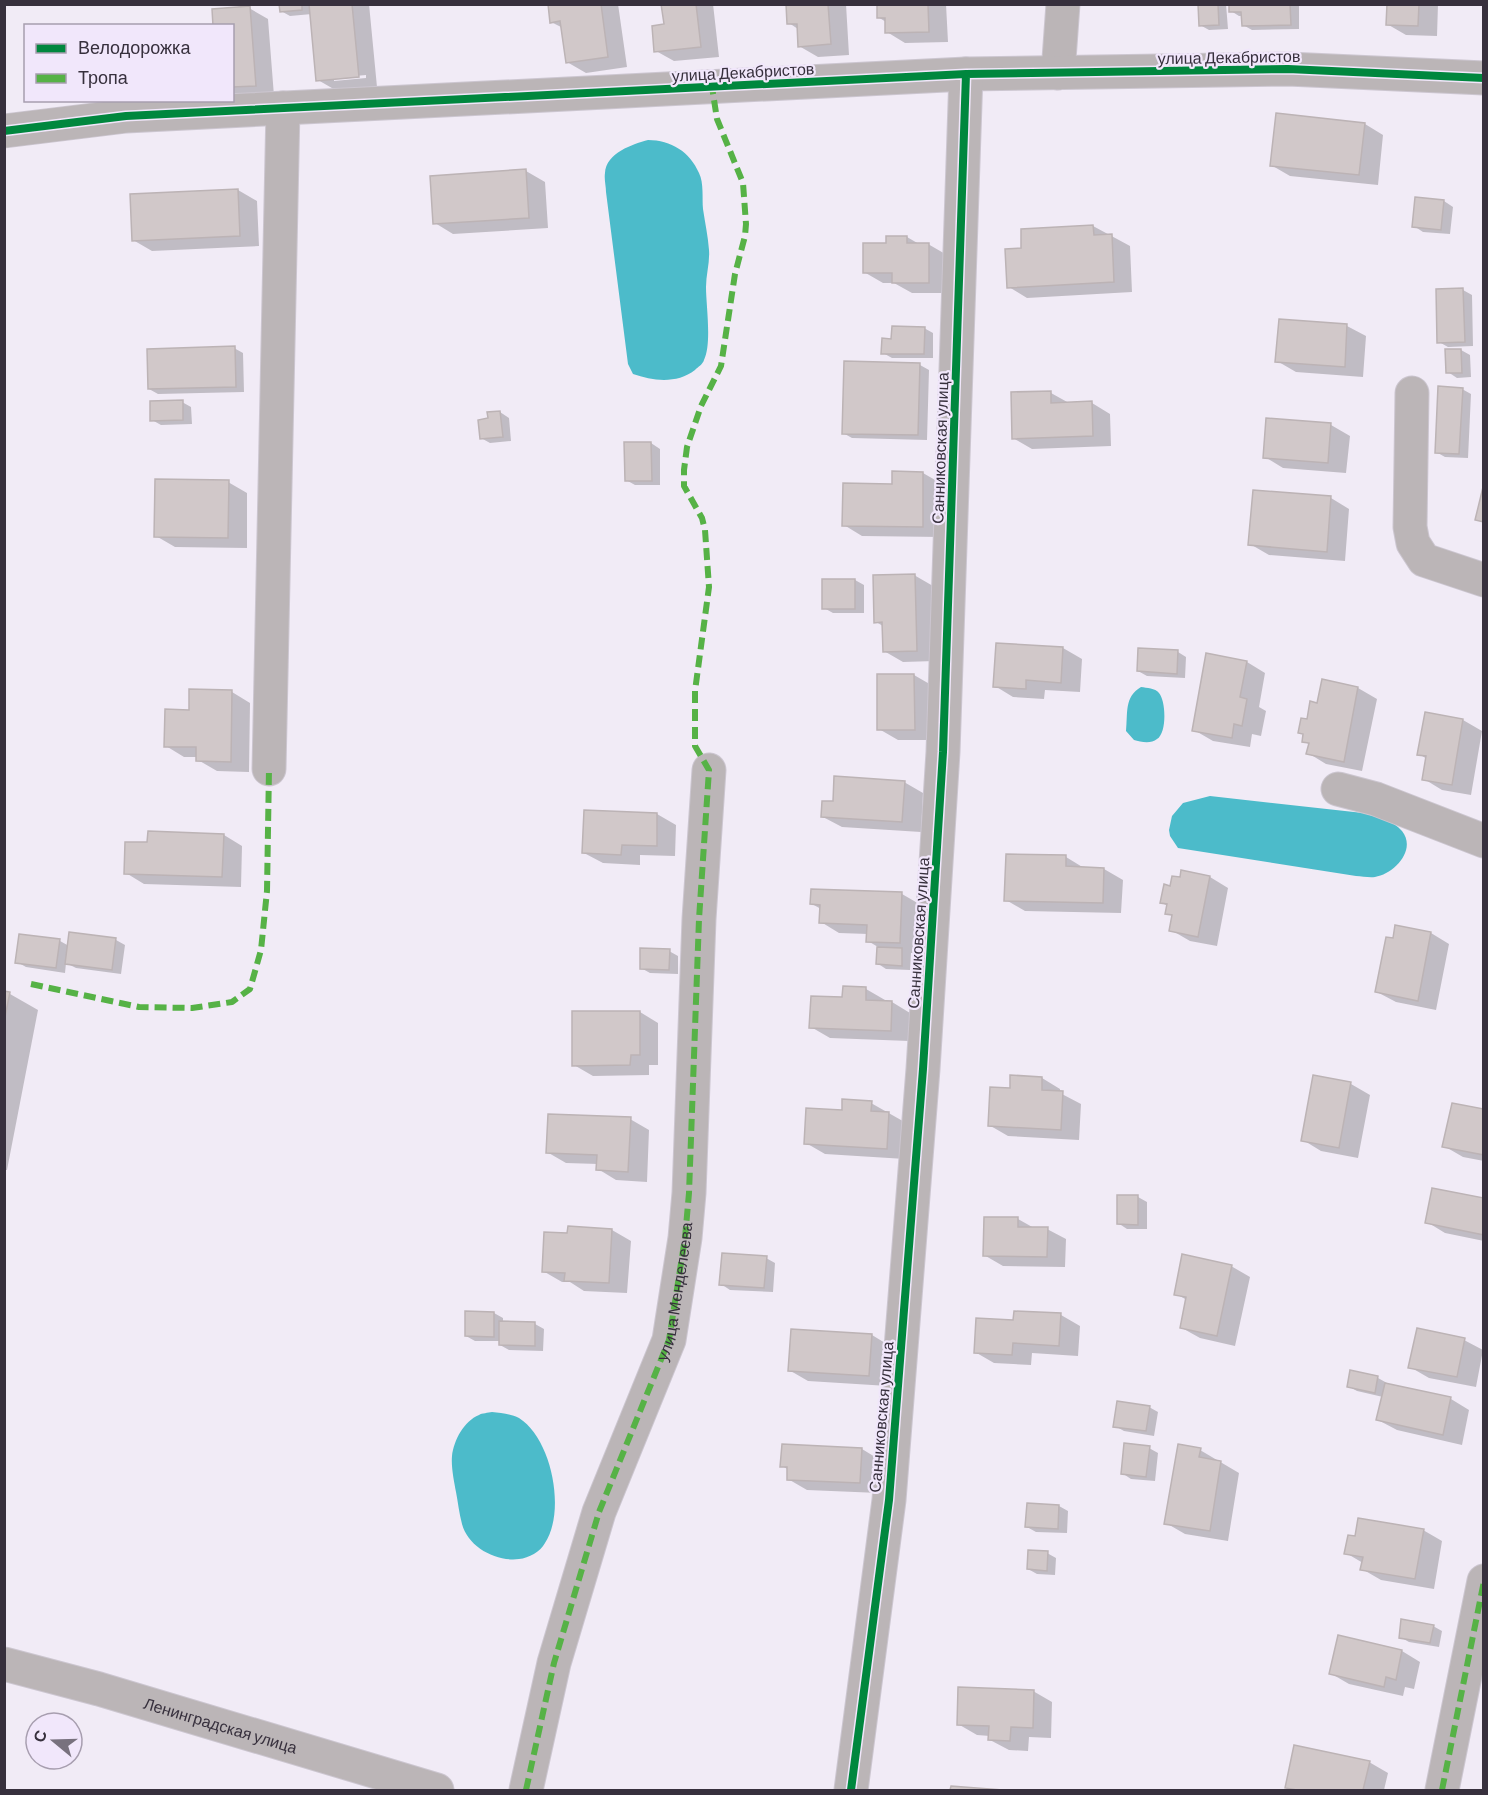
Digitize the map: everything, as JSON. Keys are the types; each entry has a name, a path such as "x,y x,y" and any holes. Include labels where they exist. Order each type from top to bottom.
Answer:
{"street":[{"path":"1058,73 1063,4"},
{"name":"улица Декабристов","path":"4,131 126,116 966,74 1288,69 1484,78"},
{"name":"Санниковская улица","path":"851,1791 888,1500 923,1069 943,752 966,74"},
{"path":"269,769 283,108"},
{"path":"1412,393 1410,527 1413,543 1424,560 1484,580"},
{"name":"улица Менделеева","path":"526,1791 554,1663 599,1512 669,1340 685,1238 689,1193 699,919 709,770"},
{"path":"1338,789 1376,799 1484,841"},
{"path":"1442,1791 1484,1581"},
{"name":"Ленинградская улица","path":"4,1664 99,1689 436,1791"}],"water":[{"path":"648,140 672,145 685,153 695,166 702,181 703,209 709,245 706,287 708,344 703,363 681,378 665,380 633,374 628,364 605,178 607,166 615,155 621,150"},
{"path":"1141,687 1157,691 1163,703 1163,730 1160,736 1152,742 1134,740 1126,731 1129,701"},
{"path":"1210,796 1363,813 1398,827 1406,838 1407,846 1396,866 1375,877 1178,848 1170,836 1172,816 1183,803"},
{"path":"492,1412 519,1418 530,1428 540,1442 552,1476 555,1495 551,1529 540,1549 523,1558 501,1558 484,1551 470,1540 460,1516 452,1465 455,1444 469,1422 480,1414"}],"building":[{"path":"279,4 302,4 302,10 280,12"},
{"path":"309,4 352,4 359,77 316,81"},
{"path":"548,4 601,4 608,57 566,63 560,21 550,23"},
{"path":"661,4 696,4 701,47 654,52 652,26 664,24"},
{"path":"786,4 828,4 831,44 798,47 797,24 787,24"},
{"path":"877,4 928,4 929,32 885,33 885,18 877,18"},
{"path":"1198,4 1218,4 1219,25 1199,26"},
{"path":"1229,4 1290,4 1291,25 1242,26 1241,12 1229,12"},
{"path":"1387,4 1419,4 1418,26 1386,25"},
{"path":"250,6 256,86 234,87 234,24 213,24 212,9"},
{"path":"1276,113 1365,123 1359,175 1270,166"},
{"path":"526,169 529,218 433,224 430,176"},
{"path":"238,189 240,236 132,241 130,194"},
{"path":"1415,197 1444,200 1441,230 1412,227"},
{"path":"1093,225 1094,235 1112,234 1114,282 1007,288 1005,249 1021,248 1021,229"},
{"path":"886,236 907,236 907,243 929,243 929,283 892,283 892,273 863,273 863,243 886,243"},
{"path":"1463,288 1465,342 1437,343 1436,289"},
{"path":"1279,319 1347,324 1345,367 1275,362"},
{"path":"892,326 925,327 924,354 881,354 882,338 891,339"},
{"path":"235,346 236,387 148,389 147,349"},
{"path":"1445,349 1461,349 1462,373 1446,373"},
{"path":"844,361 920,363 918,435 842,434"},
{"path":"1438,386 1463,388 1459,454 1435,453"},
{"path":"1051,391 1051,403 1092,401 1093,436 1012,439 1011,392"},
{"path":"183,400 183,420 150,421 150,401"},
{"path":"500,411 503,437 480,439 478,420 488,418 487,412"},
{"path":"1266,418 1331,423 1328,463 1263,458"},
{"path":"624,442 651,442 652,481 625,481"},
{"path":"892,471 923,472 923,527 842,526 843,483 892,484"},
{"path":"155,479 229,480 228,538 154,537"},
{"path":"1484,483 1484,522 1475,520"},
{"path":"1253,490 1331,496 1327,552 1248,545"},
{"path":"915,574 917,651 883,652 882,622 874,623 873,575"},
{"path":"822,579 855,579 855,609 822,609"},
{"path":"996,643 1063,647 1061,683 1026,680 1026,689 993,687"},
{"path":"1138,648 1178,650 1177,674 1137,671"},
{"path":"1206,653 1247,661 1240,697 1247,699 1242,726 1234,724 1232,738 1192,731"},
{"path":"877,674 914,674 915,730 877,730"},
{"path":"1322,679 1358,687 1344,762 1306,754 1309,743 1302,742 1303,734 1298,733 1301,718 1307,719 1310,701 1317,703"},
{"path":"189,689 232,690 231,762 196,761 196,747 164,747 165,709 189,710"},
{"path":"1425,712 1463,719 1452,785 1422,780 1426,756 1417,755"},
{"path":"834,776 905,781 902,822 821,817 822,801 833,801"},
{"path":"584,810 657,813 657,846 622,845 621,855 582,853"},
{"path":"148,831 224,834 222,877 124,874 125,842 147,842"},
{"path":"1006,854 1066,855 1066,866 1104,868 1103,903 1004,901"},
{"path":"1181,870 1210,876 1198,937 1169,931 1172,915 1165,914 1167,904 1160,903 1164,884 1170,886 1172,876 1180,877"},
{"path":"811,889 902,892 900,943 866,942 867,925 819,923 820,905 810,904"},
{"path":"1395,925 1431,932 1418,1001 1375,992 1386,937 1393,938"},
{"path":"69,932 116,938 112,970 65,964"},
{"path":"19,934 60,939 56,968 15,963"},
{"path":"877,947 902,948 902,966 876,964"},
{"path":"640,948 670,949 669,970 640,969"},
{"path":"843,986 866,987 866,1000 892,1001 891,1031 809,1028 811,996 842,997"},
{"path":"4,991 10,992 4,1022"},
{"path":"572,1011 640,1011 640,1055 631,1055 630,1065 572,1066"},
{"path":"1010,1075 1042,1077 1042,1090 1063,1091 1061,1130 988,1126 990,1087 1010,1088"},
{"path":"1313,1075 1351,1082 1339,1148 1301,1141"},
{"path":"842,1099 872,1101 871,1111 889,1112 887,1149 804,1144 806,1108 842,1110"},
{"path":"1452,1103 1484,1109 1484,1155 1442,1147"},
{"path":"548,1114 631,1117 628,1172 596,1170 597,1155 546,1153"},
{"path":"1432,1188 1484,1198 1484,1235 1425,1223"},
{"path":"1117,1195 1138,1195 1138,1225 1117,1224"},
{"path":"984,1217 1018,1217 1018,1227 1048,1227 1047,1257 983,1256"},
{"path":"568,1226 612,1229 609,1283 564,1281 565,1273 542,1272 544,1232 567,1233"},
{"path":"722,1253 767,1256 764,1288 719,1285"},
{"path":"1182,1254 1232,1265 1217,1336 1180,1328 1186,1297 1174,1295"},
{"path":"465,1311 494,1312 494,1337 465,1336"},
{"path":"1014,1311 1061,1313 1059,1346 1013,1343 1012,1355 974,1353 976,1318 1013,1320"},
{"path":"499,1321 535,1322 535,1346 499,1345"},
{"path":"1417,1328 1465,1338 1457,1377 1408,1368"},
{"path":"791,1329 872,1334 869,1376 788,1371"},
{"path":"1350,1370 1378,1376 1375,1393 1347,1387"},
{"path":"1385,1383 1451,1397 1443,1435 1376,1420"},
{"path":"1117,1401 1150,1406 1146,1431 1113,1427"},
{"path":"1124,1443 1150,1446 1146,1477 1121,1474"},
{"path":"782,1444 862,1448 860,1483 787,1480 787,1467 780,1467"},
{"path":"1178,1444 1201,1448 1199,1457 1221,1461 1210,1531 1164,1524"},
{"path":"1027,1503 1059,1505 1058,1529 1025,1527"},
{"path":"1358,1518 1424,1529 1415,1579 1360,1570 1363,1557 1344,1554 1348,1535 1355,1536"},
{"path":"1028,1550 1048,1551 1047,1571 1027,1569"},
{"path":"1401,1619 1434,1625 1430,1643 1399,1638"},
{"path":"1338,1635 1402,1650 1396,1680 1386,1677 1384,1687 1329,1674"},
{"path":"958,1687 1034,1690 1033,1728 1011,1727 1010,1741 988,1740 989,1726 957,1725"},
{"path":"1294,1745 1370,1761 1363,1790 1285,1788"},
{"path":"951,1786 1003,1790 950,1790"}],"marked path":[{"path":"526,1790 554,1663 599,1512 669,1340 685,1238 689,1193 699,919 709,770 695,746 695,691 709,587 705,530 702,518 684,486 684,470 687,447 701,406 721,366 735,274 746,224 743,183 717,119 712,87"},
{"path":"31,984 139,1007 192,1008 232,1002 250,989 261,950 267,891 269,769"},
{"path":"1442,1790 1484,1581"}],"cycle path":[{"path":"4,131 126,116 966,74 1288,69 1484,78"},
{"path":"851,1790 889,1500 923,1069 943,752 966,74"}]}
